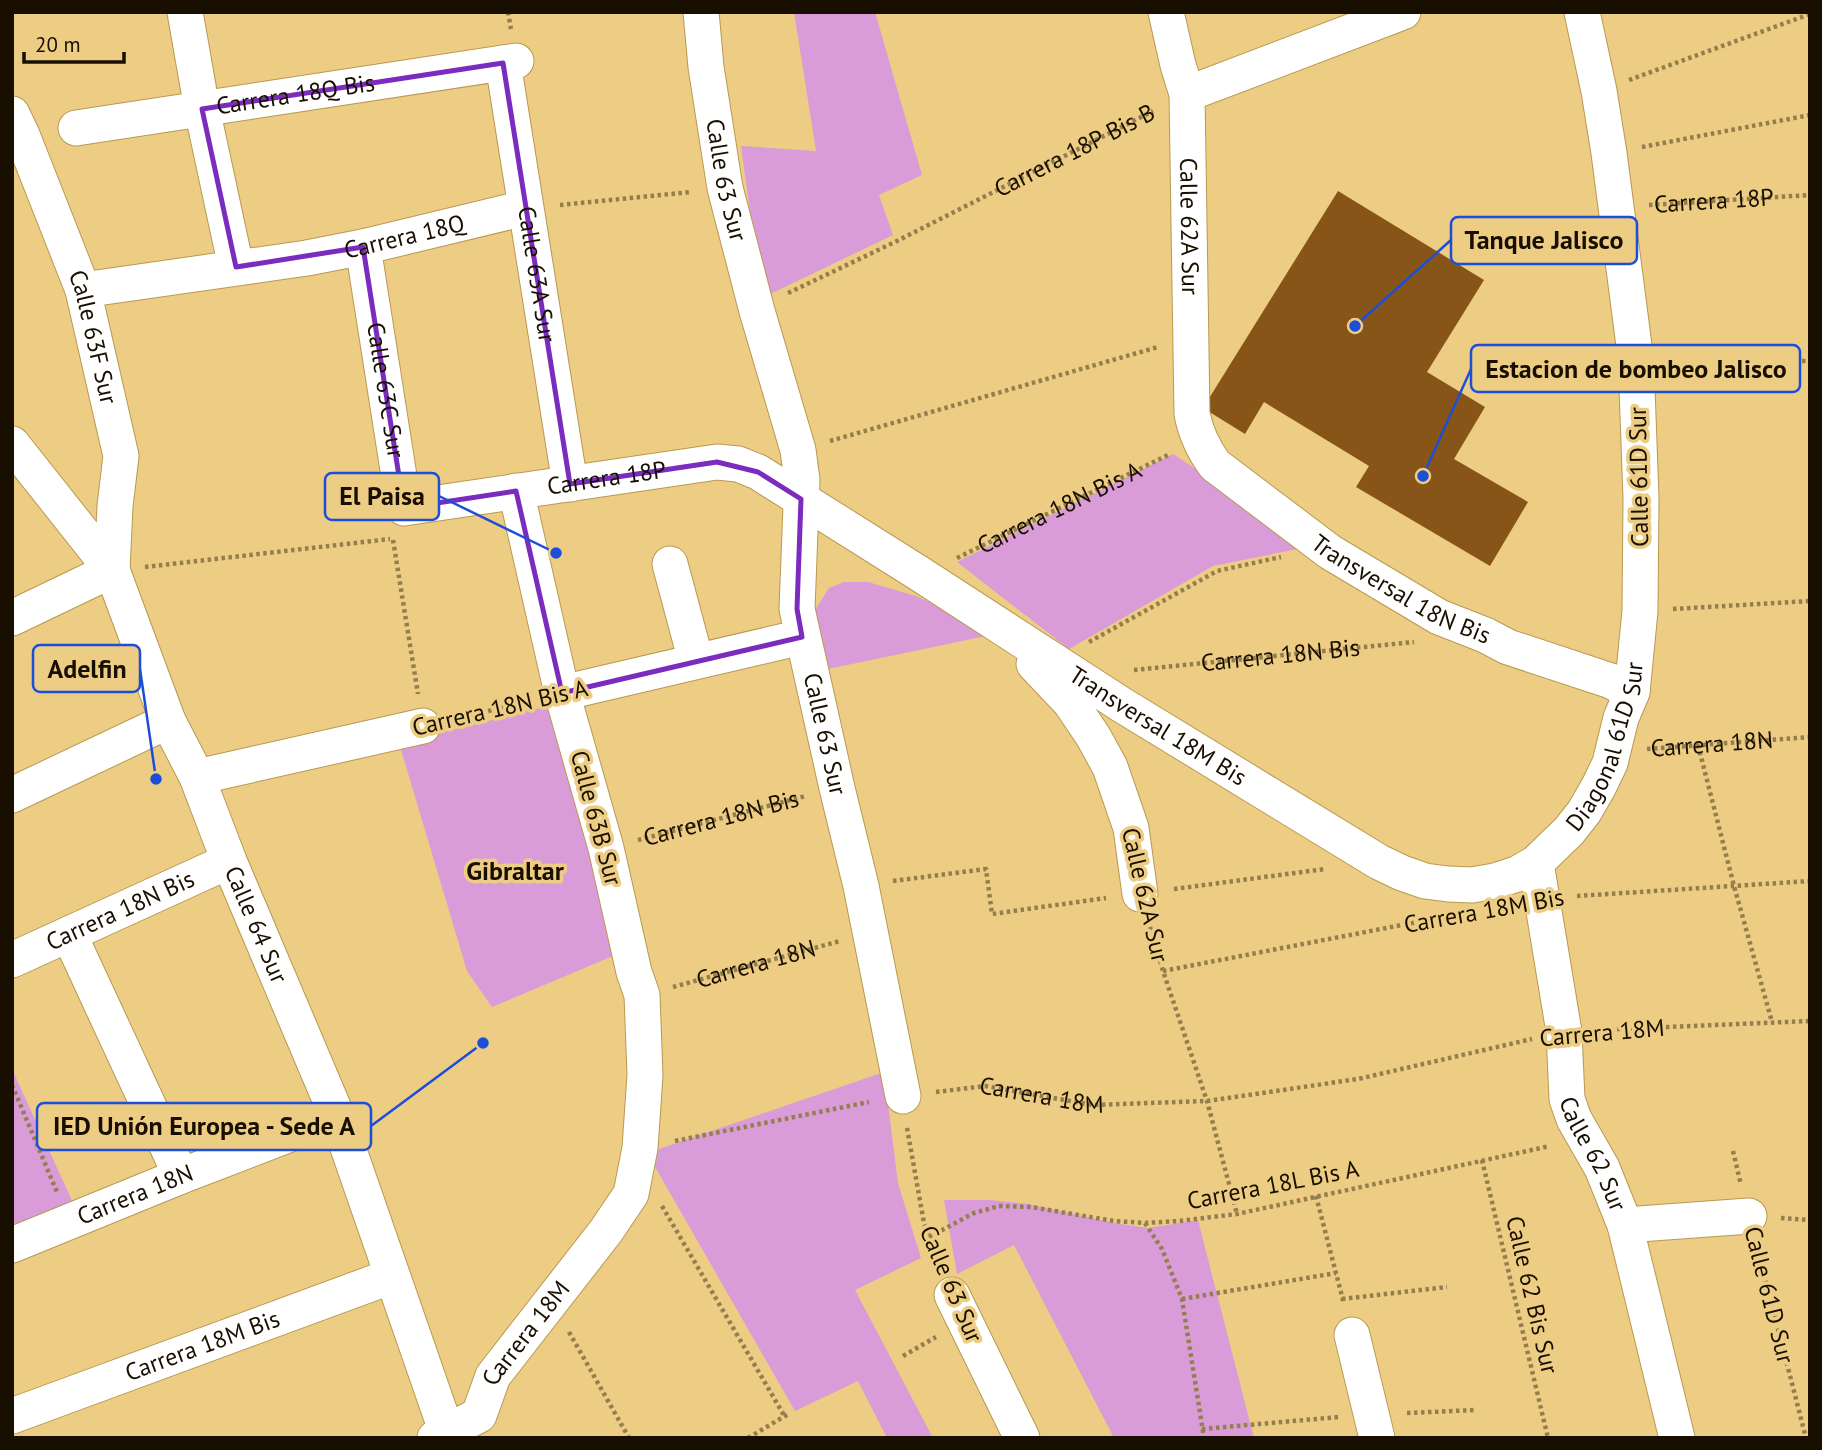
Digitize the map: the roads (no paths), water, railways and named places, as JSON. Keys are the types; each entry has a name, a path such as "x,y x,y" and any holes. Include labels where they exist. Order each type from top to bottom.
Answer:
{"street":[{"path":"185,12 202,109 236,267"},
{"name":"Calle 63 Sur","path":"701,12 706,67 725,188 757,311 798,450 802,480 797,609 802,637 861,886 903,1096"},
{"name":"Calle 62A Sur","path":"1167,12 1187,94 1192,414 1199,441"},
{"path":"1187,94 1403,12"},
{"name":"Calle 61D Sur","path":"1582,12 1609,153 1636,361 1641,498 1640,611"},
{"name":"Carrera 18Q Bis","path":"76,128 509,62"},
{"name":"Calle 63A Sur","path":"509,62 524,208 570,484"},
{"name":"Calle 63F Sur","path":"12,114 83,290 121,456 112,570"},
{"name":"Carrera 18Q","path":"83,290 307,258 524,208"},
{"name":"Calle 63C Sur","path":"363,247 398,524"},
{"name":"Transversal 18N Bis","path":"1199,441 1215,466 1330,552 1438,617 1508,647 1611,681 1632,692"},
{"name":"Calle 64 Sur","path":"14,448 112,570 168,721 197,777 229,861 337,1116 392,1276 441,1435"},
{"name":"Carrera 18P","path":"398,524 516,491 717,462 738,464 758,472 801,499"},
{"name":"Calle 63B Sur","path":"516,491 562,693 606,848 634,972 642,995 645,1056 638,1155"},
{"name":"Transversal 18M Bis","path":"801,499 1055,663 1379,862 1402,873 1436,883 1472,885 1517,874 1536,863"},
{"path":"670,564 696,661"},
{"path":"12,618 112,570"},
{"name":"Diagonal 61D Sur","path":"1536,863 1584,812 1614,751 1621,718 1632,692 1640,611"},
{"name":"Calle 62A Sur","path":"982,615 1033,662 1070,702 1093,736 1110,767 1131,828 1140,894"},
{"name":"Carrera 18N Bis A","path":"562,693 802,637"},
{"path":"12,795 168,721"},
{"name":"Carrera 18N Bis A","path":"197,777 423,726"},
{"name":"Carrera 18N Bis","path":"12,960 229,861"},
{"name":"Calle 62 Sur","path":"1536,863 1564,1031 1567,1100 1574,1119 1602,1168 1625,1224 1677,1438"},
{"path":"69,934 181,1176"},
{"name":"Carrera 18N","path":"12,1245 337,1116"},
{"name":"Carrera 18M","path":"441,1435 483,1426 493,1376 631,1194 638,1155"},
{"path":"1625,1224 1749,1216"},
{"name":"Carrera 18M Bis","path":"12,1416 392,1276"},
{"name":"Calle 63 Sur","path":"952,1295 1022,1438"},
{"path":"1352,1335 1377,1438"}],"place":[{"name":"Tanque Jalisco","path":"1355,326"},
{"name":"Estacion de bombeo Jalisco","path":"1423,476"},
{"name":"El Paisa","path":"556,553"},
{"name":"Adelfin","path":"156,779"},
{"name":"IED Unión Europea - Sede A","path":"483,1043"}],"district":[{"name":"Gibraltar","path":"515,871"}]}
